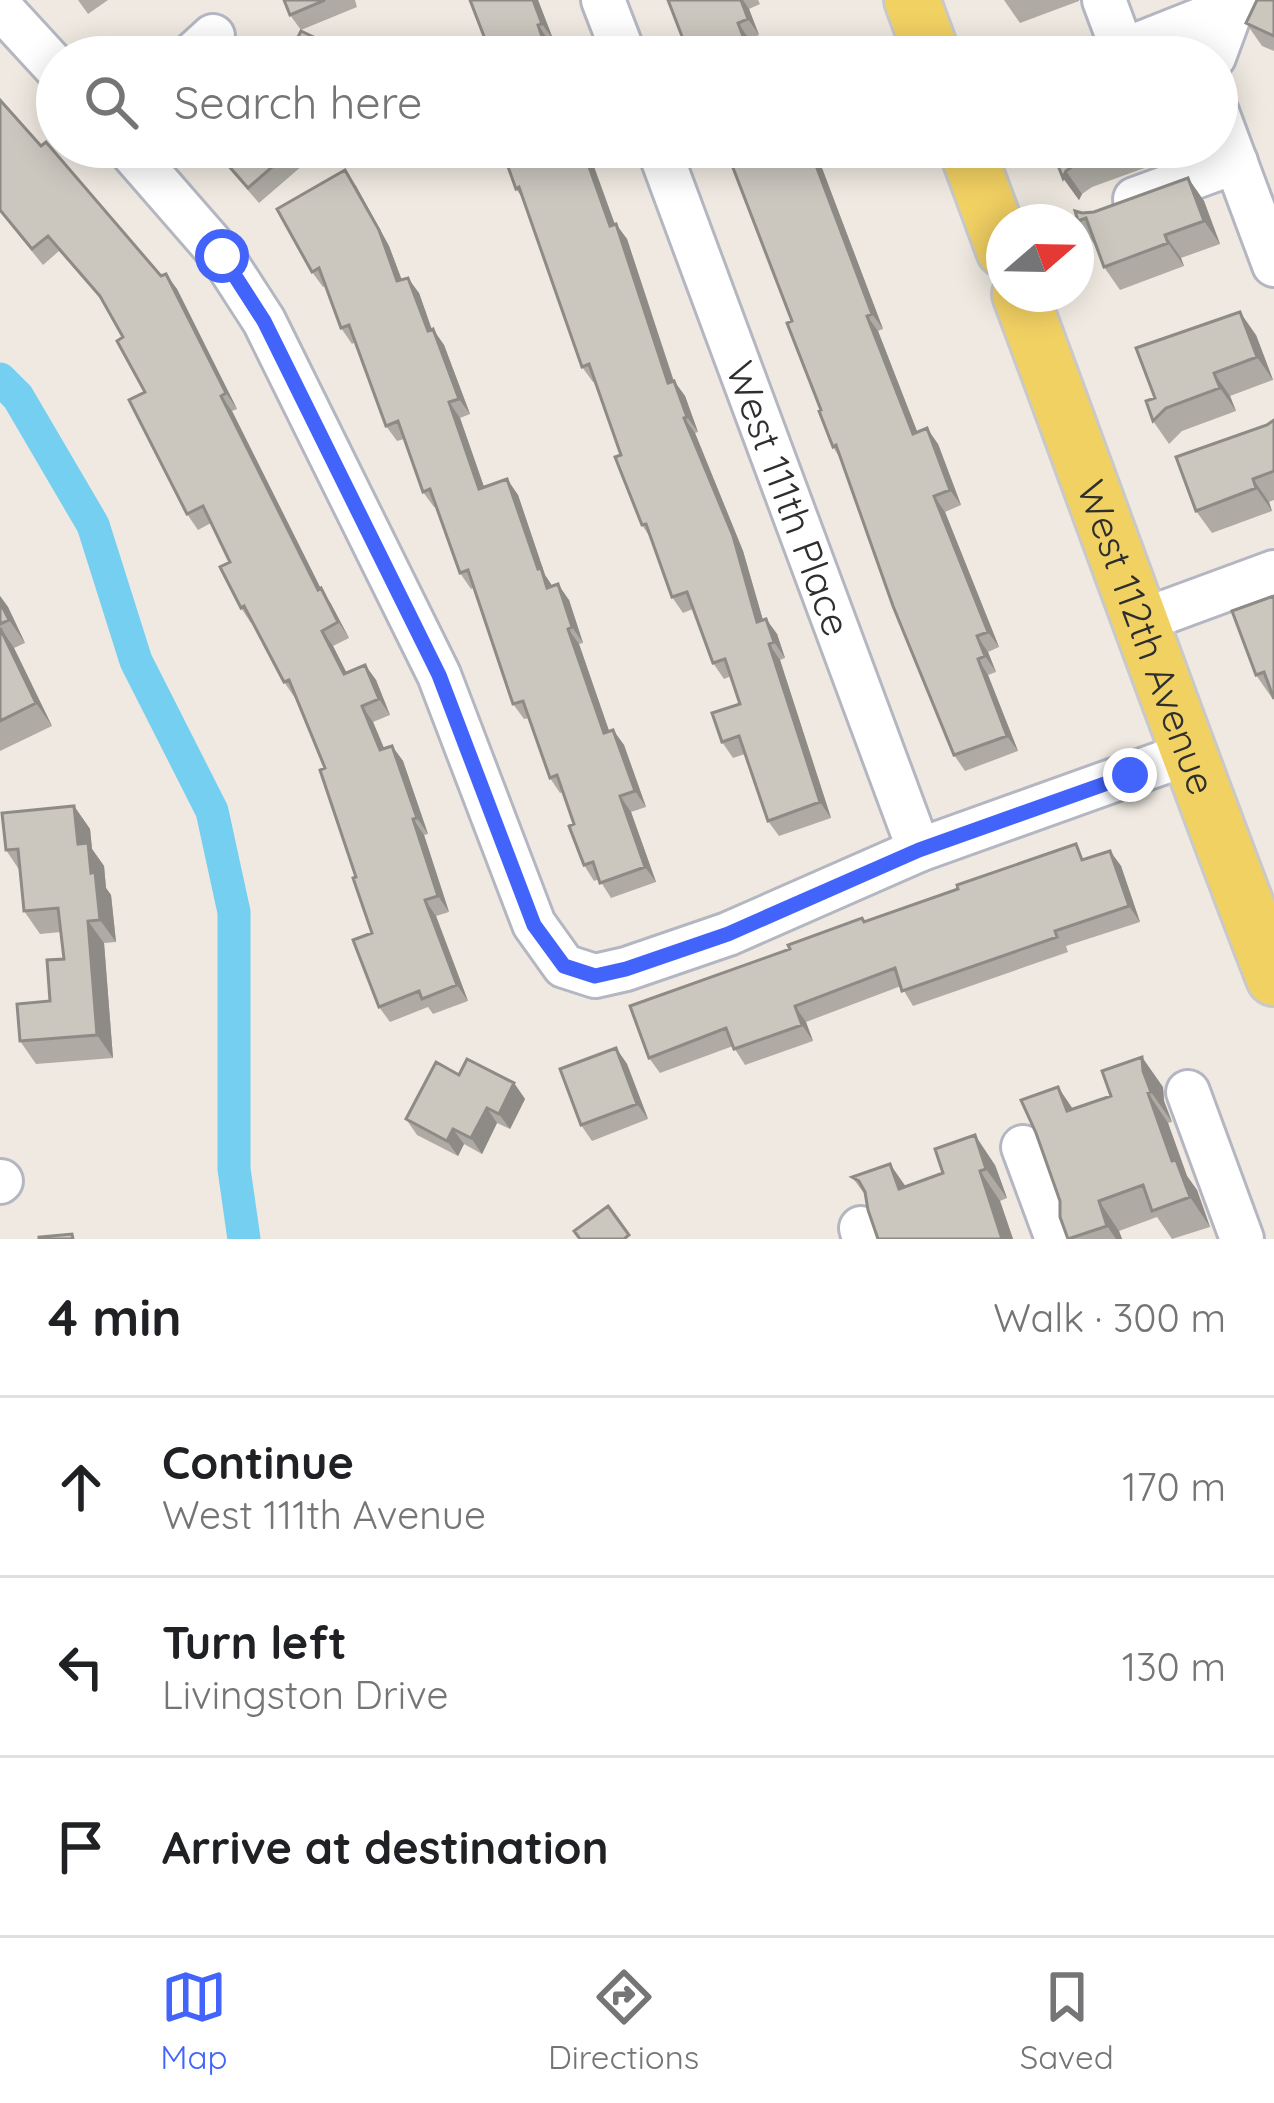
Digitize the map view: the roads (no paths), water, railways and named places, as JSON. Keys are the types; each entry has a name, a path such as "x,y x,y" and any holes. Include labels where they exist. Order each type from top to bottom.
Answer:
{"main road":[{"path":"912,0 925,36"},
{"path":"974,168 987,204"},
{"name":"West 112th Avenue","path":"1027,312 1274,978"}],"street":[{"path":"604,0 617,36"},
{"path":"1104,0 1111,36"},
{"path":"1157,36 1233,3"},
{"path":"1221,36 1233,3"},
{"path":"0,7 36,46"},
{"path":"146,168 222,256 264,321 439,675 534,925 564,966 595,976 609,974 728,934 919,850 1187,754"},
{"name":"West 111th Place","path":"666,168 919,850"},
{"path":"1101,212 1219,168"},
{"path":"1237,168 1274,265"},
{"path":"1141,621 1274,572"},
{"path":"1188,1092 1242,1239"},
{"path":"1023,1147 1057,1239"}],"waterway":[{"path":"0,379 18,397 93,525 136,661 212,811 234,912 234,1169 244,1239"}]}
